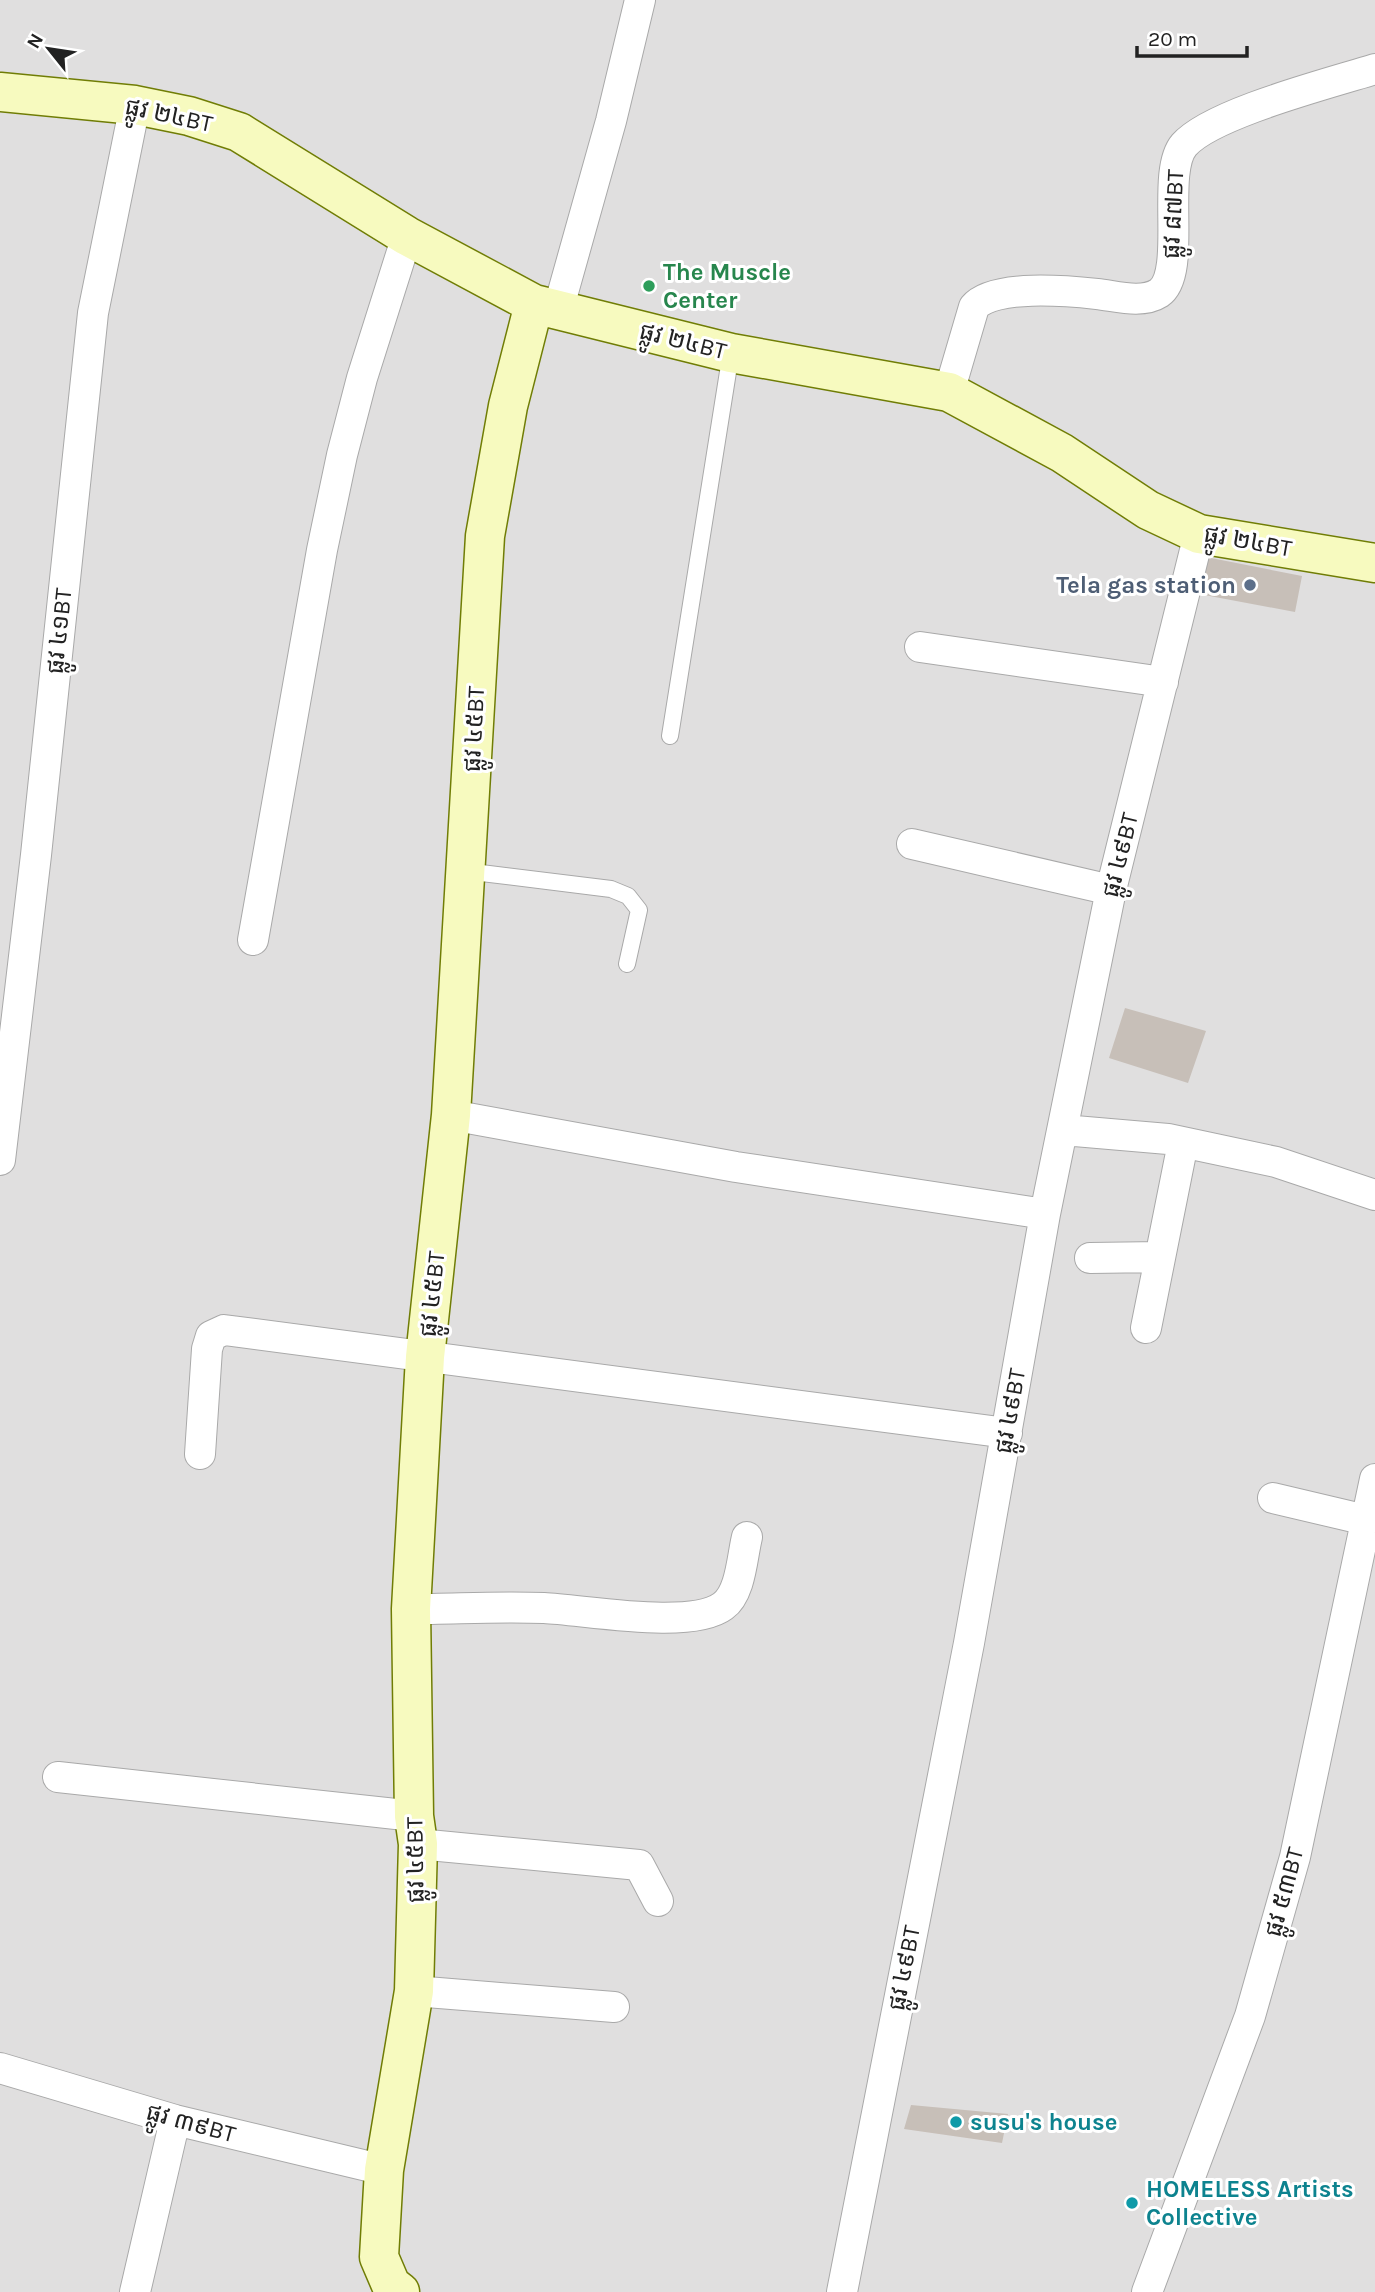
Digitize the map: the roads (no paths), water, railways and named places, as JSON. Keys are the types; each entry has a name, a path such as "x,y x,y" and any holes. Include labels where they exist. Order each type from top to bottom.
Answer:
{"street":[{"path":"546,307 611,121 640,0"},
{"name":"ផ្លូវ ៨៧BT","path":"949,392 974,307 980,300 1000,293 1053,291 1142,299 1160,292 1168,282 1173,244 1175,160 1185,144 1207,129 1258,106 1375,69"},
{"name":"ផ្លូវ ២៤BT","path":"0,92 135,105 189,116 239,132 407,236 546,307 731,353 949,392 1062,453 1148,510 1199,534 1375,563"},
{"name":"ផ្លូវ ៤១BT","path":"0,1160 36,855 93,313 135,105"},
{"path":"253,940 322,550 342,455 362,377 407,236"},
{"name":"ផ្លូវ ៤៥BT","path":"396,2288 379,2258 384,2170 414,1991 416,1830 411,1609 425,1357 451,1115 485,536 508,406 546,307"},
{"name":"ផ្លូវ ៤៩BT","path":"842,2292 969,1643 1045,1214 1111,890 1199,534"},
{"path":"920,648 1163,682"},
{"path":"912,844 1111,890"},
{"path":"451,1115 736,1167 1045,1214"},
{"path":"1063,1130 1168,1139 1276,1162 1375,1195"},
{"path":"1146,1328 1183,1143"},
{"path":"1090,1258 1160,1257"},
{"path":"200,1454 207,1349 211,1336 225,1330 1006,1433"},
{"name":"ផ្លូវ ៥៣BT","path":"1147,2292 1250,2016 1288,1883 1375,1479"},
{"path":"1273,1498 1366,1520"},
{"path":"411,1609 536,1608 678,1618 714,1612 726,1604 734,1591 747,1537"},
{"path":"58,1776 639,1865 658,1901"},
{"path":"414,1991 614,2007"},
{"name":"ផ្លូវ ៣៩BT","path":"0,2068 175,2120 384,2170"},
{"path":"135,2292 175,2120"}],"lane":[{"path":"670,736 731,353"},
{"path":"466,871 611,889 628,896 639,910 627,964"}],"place":[{"name":"The Muscle Center","path":"649,286"},
{"name":"Tela gas station","path":"1250,585"},
{"name":"susu's house","path":"956,2122"},
{"name":"HOMELESS Artists Collective","path":"1132,2203"}]}
